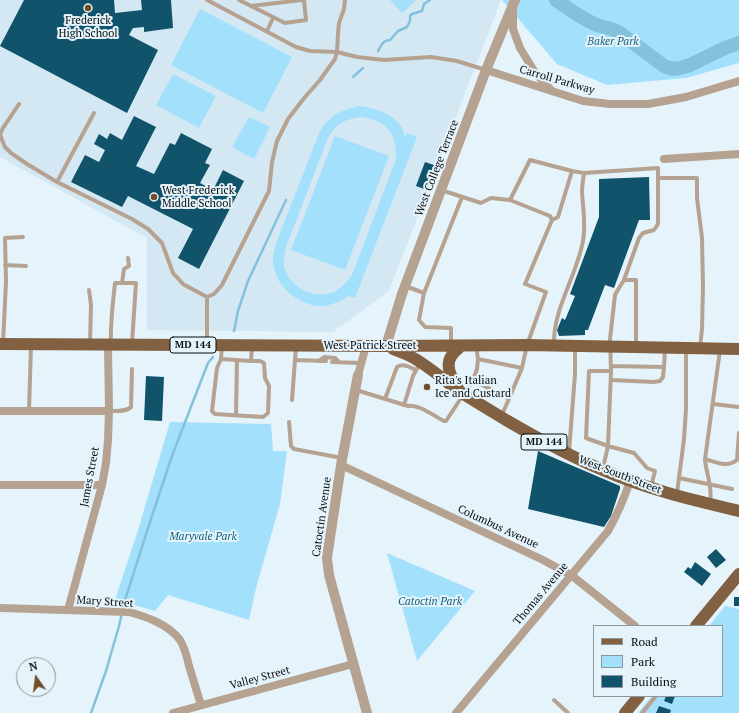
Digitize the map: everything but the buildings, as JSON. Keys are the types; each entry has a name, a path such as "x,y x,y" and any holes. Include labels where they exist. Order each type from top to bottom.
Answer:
{"main road":[{"name":"West Patrick Street","path":"1,344 222,346 527,345 739,349"},
{"name":"West South Street","path":"386,346 410,356 418,366 501,417 569,455 630,481 676,496 739,511"},
{"path":"456,346 448,367 450,376 462,392"},
{"path":"697,625 739,574"},
{"path":"625,713 638,697"}],"street":[{"name":"West College Terrace","path":"386,346 405,286 486,70 514,2"},
{"path":"514,2 513,29 520,48 536,74 553,91"},
{"name":"Carroll Parkway","path":"486,70 583,101 610,104 648,104 686,98 739,81"},
{"path":"664,159 739,154"},
{"name":"James Street","path":"68,610 102,485 106,463 109,411 110,345"},
{"name":"Catoctin Avenue","path":"366,346 358,375 342,462 328,567 329,576 367,713"},
{"path":"0,411 109,411"},
{"name":"Columbus Avenue","path":"342,462 571,575 634,625"},
{"name":"Thomas Avenue","path":"456,713 608,531 616,518 630,481"},
{"path":"0,485 102,485"},
{"name":"Mary Street","path":"0,608 129,612 159,623 169,629 184,647 201,705"},
{"name":"Valley Street","path":"173,713 353,664"}],"lane":[{"path":"239,0 250,6 273,18 285,23 306,20 303,0 250,6"},
{"path":"207,297 214,294 222,285 269,191 272,162 277,141 288,120 335,59 337,52 339,23 346,0"},
{"path":"210,1 296,46 310,51 337,52 357,57 384,60 431,57 457,61 486,70"},
{"path":"267,31 273,18"},
{"path":"19,104 0,134 5,147 27,164 57,182 132,219 148,229 162,243 173,273 183,284 207,297"},
{"path":"57,182 94,113"},
{"path":"510,200 530,160 584,174 658,168 658,224 654,230 643,233 639,238 624,280 615,295 610,347 611,380 608,446 603,470"},
{"path":"501,417 522,368 527,345 546,292 525,284 552,220 558,217 572,171"},
{"path":"554,346 554,330 561,305 578,261 584,240 585,219 582,192 584,174"},
{"path":"658,178 697,178 697,198 702,238 702,329 700,348"},
{"path":"441,190 481,203 491,198 510,200 550,216 552,220"},
{"path":"456,346 451,328 424,327 419,320 424,293 462,197"},
{"path":"1,344 6,282 2,238 23,238"},
{"path":"122,283 124,269 129,266 128,258"},
{"path":"5,265 26,266"},
{"path":"624,280 636,280 636,347"},
{"path":"110,345 112,305 115,283 136,283 132,345"},
{"path":"405,286 424,293"},
{"path":"89,290 91,305 90,345"},
{"path":"207,297 207,345"},
{"path":"29,411 31,344"},
{"path":"221,359 260,361 264,363 265,378 269,386 268,413 263,417 215,414 212,411 217,368 221,359 222,346"},
{"path":"251,361 252,346"},
{"path":"292,400 296,346"},
{"path":"355,390 404,405 413,405 446,421 462,392 473,380 477,369 478,359 476,346"},
{"path":"569,455 576,346"},
{"path":"611,380 660,381 663,377 665,348"},
{"path":"676,496 684,439 686,409 686,348"},
{"path":"710,504 710,484 705,459 720,349"},
{"path":"318,361 324,357 335,358 340,362"},
{"path":"478,359 522,368"},
{"path":"236,415 237,360"},
{"path":"295,360 326,361"},
{"path":"332,362 362,363"},
{"path":"385,399 397,368 400,365 418,366 413,376 404,405"},
{"path":"651,487 655,471 647,468 634,454 586,438 589,371 664,367"},
{"path":"109,411 125,411 129,410 131,407 132,369"},
{"path":"473,380 509,399"},
{"path":"713,404 739,407"},
{"path":"290,422 291,446 294,449 342,462"},
{"path":"705,459 728,465 733,464 737,460 739,433"},
{"path":"678,478 732,489"},
{"path":"642,713 655,697"},
{"path":"554,700 568,713"}],"shaded area":[{"path":"0,0 501,0 389,291 333,332 147,330 147,238 0,157"}],"green space":[{"path":"390,0 416,0 402,13"},
{"name":"Baker Park","path":"502,0 739,0 739,63 686,78 607,85 557,64"},
{"path":"200,9 292,57 263,113 171,65"},
{"path":"173,74 216,96 199,128 156,105"},
{"path":"359,106 383,112 398,123 402,128 405,137 407,133 417,137 355,298 348,296 330,305 315,305 299,300 285,289 276,275 273,261 274,252 276,243 320,131 336,114","holes":["361,117 383,125 392,135 396,150 396,159 352,275 343,286 331,293 316,294 309,292 296,285 287,273 284,266 286,247 331,133 342,123 350,119"]},
{"path":"249,117 270,127 254,159 232,147"},
{"path":"335,136 389,156 345,270 291,250"},
{"name":"Maryvale Park","path":"170,422 271,424 273,451 287,451 280,504 256,588 249,620 168,595 155,611 115,600 139,527"},
{"name":"Catoctin Park","path":"387,553 475,591 417,661"},
{"path":"725,606 739,609 739,713 638,713 651,697 723,697 723,625 710,625"}],"waterway":[{"path":"378,51 384,42 390,40 398,31 407,27 410,21 410,16 422,11 424,4 430,0"},
{"path":"556,0 586,20 617,31 664,66 673,69 690,65 739,43"},
{"path":"353,77 363,68"},
{"path":"234,331 238,311 248,281 286,200"},
{"path":"91,713 106,671 125,600 172,456 208,363 213,357"}],"place":[{"name":"Frederick High School","path":"88,8"},
{"name":"West Frederick Middle School","path":"154,197"},
{"name":"Rita's Italian Ice and Custard","path":"427,387"}]}
